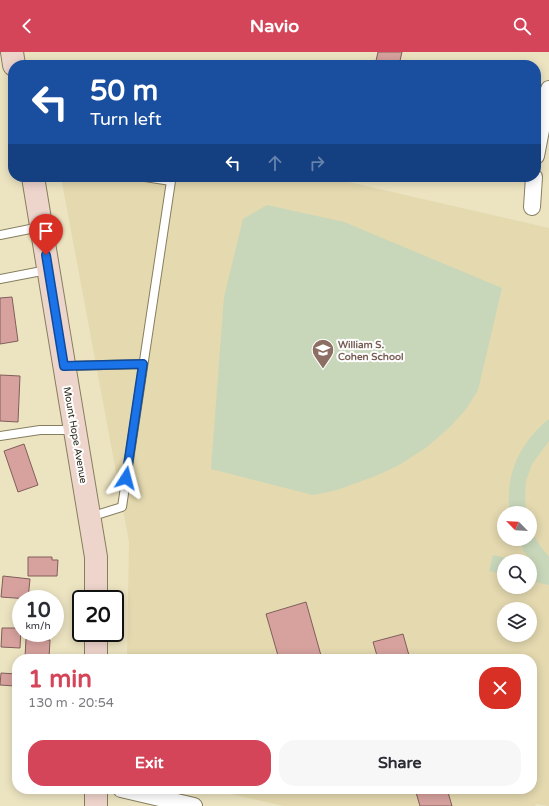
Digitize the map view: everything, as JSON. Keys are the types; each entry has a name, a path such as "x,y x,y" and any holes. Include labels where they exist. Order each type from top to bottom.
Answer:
{"street":[{"path":"541,130 549,89"},
{"name":"Mount Hope Avenue","path":"34,182 90,517 96,557 96,590"},
{"path":"532,207 534,182"},
{"path":"96,642 96,654"},
{"path":"96,794 96,806"},
{"path":"142,794 194,806"}],"lane":[{"path":"90,517 122,507 171,182"},
{"path":"0,235 41,227"},
{"path":"0,279 48,269"},
{"path":"64,366 143,364"},
{"path":"0,436 40,430 75,430"}],"shaded area":[{"name":"William S. Cohen School","path":"62,182 349,182 549,228 549,806 536,804 535,806 283,806 232,794 537,794 537,654 127,654 129,542"}],"green space":[{"path":"267,205 344,222 502,288 478,390 467,408 451,426 427,447 399,465 378,475 337,490 313,495 211,469 224,297 243,219"},
{"path":"549,419 549,441 532,464 526,481 526,506 510,506 509,486 516,461 522,449 539,428"},
{"path":"537,541 549,557 549,585 537,582 537,554 525,553 522,546 537,546"},
{"path":"493,555 497,556 497,573 489,571"}],"building":[{"path":"378,52 402,52 400,60 376,60"},
{"path":"12,297 18,341 0,344 0,298"},
{"path":"0,375 20,376 18,422 0,421"},
{"path":"24,444 38,485 18,492 4,451"},
{"path":"28,557 52,557 52,560 58,560 57,576 28,576"},
{"path":"3,576 30,579 29,590 12,590 12,598 1,597"},
{"path":"306,602 321,654 278,654 266,614"},
{"path":"2,628 12,628 12,642 20,642 20,648 1,647"},
{"path":"403,634 409,654 377,654 373,642"},
{"path":"26,642 50,642 49,654 25,654"},
{"path":"1,673 12,674 12,686 0,685"},
{"path":"416,794 448,794 452,806 420,806"}],"place":[{"name":"William S. Cohen School","path":"323,370"}],"route":[{"path":"46,255 64,366 143,364 126,478"}]}
